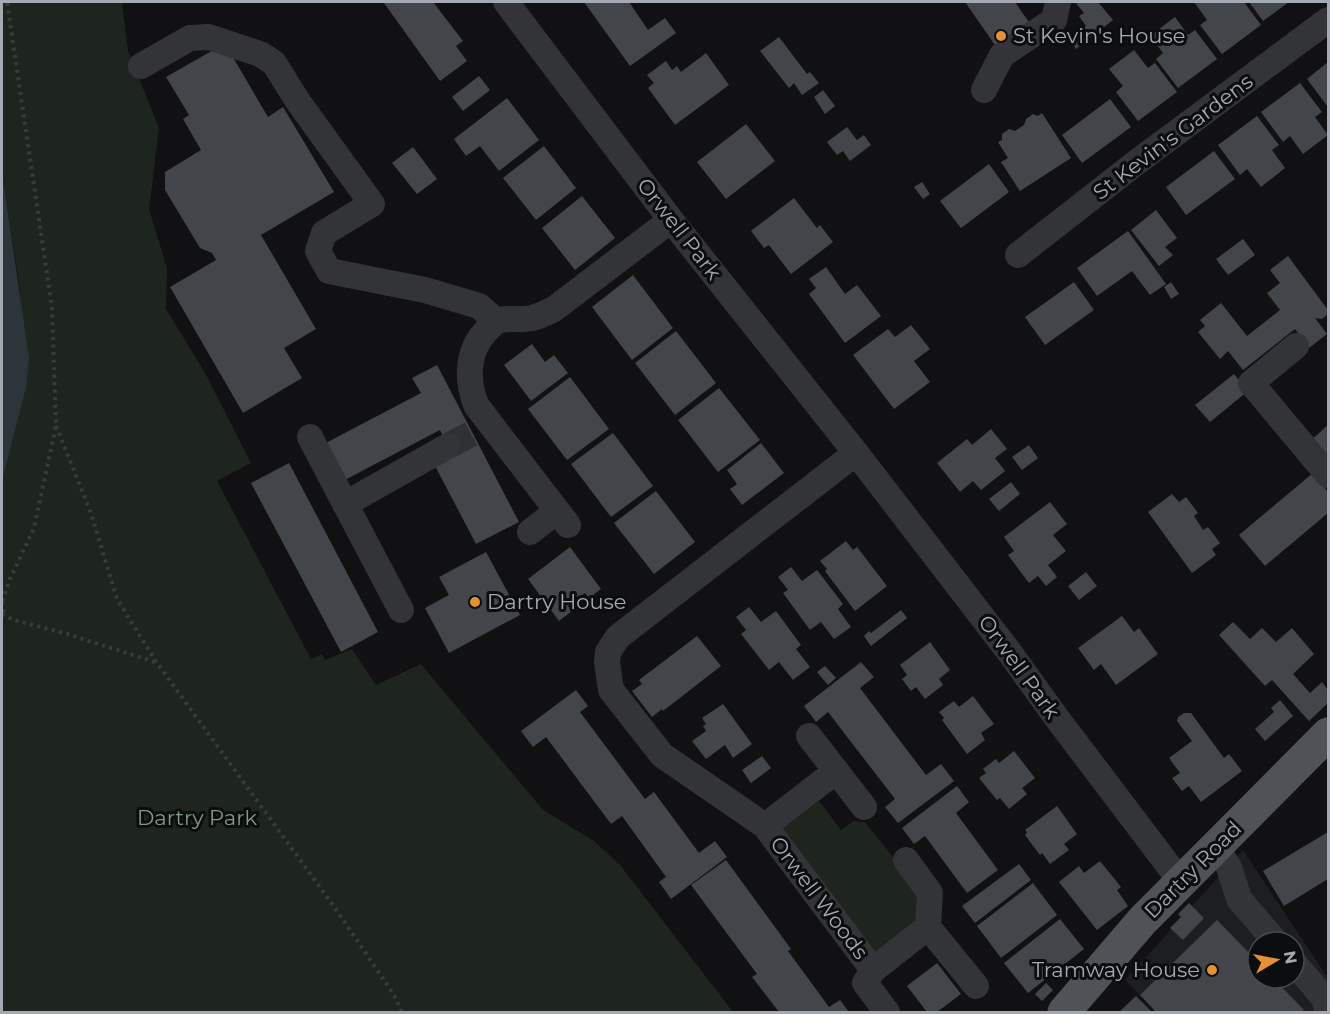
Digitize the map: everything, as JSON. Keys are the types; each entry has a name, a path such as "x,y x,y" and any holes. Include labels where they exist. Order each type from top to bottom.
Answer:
{"main road":[{"name":"Dartry Road","path":"1075,1008 1143,920 1329,734"}],"street":[{"name":"Orwell Park","path":"506,2 671,220 856,453 1010,653 1181,882"},
{"path":"984,90 1002,55 1054,20 1058,2"},
{"name":"St Kevin's Gardens","path":"1018,255 1137,162 1329,20"},
{"path":"141,66 190,38 209,37 260,54 274,63 297,100 372,204 324,233 318,251 329,271 425,290 479,306 496,321"},
{"path":"531,532 563,518 481,429 469,376 475,347 483,334 496,321 538,318 554,309 671,220"},
{"path":"1296,346 1251,384 1329,475"},
{"path":"310,437 401,610"},
{"path":"345,504 448,446"},
{"name":"Orwell Woods","path":"856,453 618,637 608,652 607,662 611,690 662,756 765,826 873,970"},
{"path":"809,736 864,807"},
{"name":"Orwell Woods","path":"765,826 836,771"},
{"path":"1215,847 1229,867 1239,899 1266,930"},
{"path":"906,860 930,893 928,927 976,986"},
{"name":"Orwell Woods","path":"887,1012 865,983 873,970 928,927"},
{"path":"1306,977 1324,998 1328,1012"}],"path":[{"path":"7,2 52,308 56,426 34,528 10,579 2,602 2,615 157,663"},
{"path":"56,426 91,513 117,599 157,663 335,908 394,995 402,1012"}],"shaded area":[{"path":"2,172 29,358 26,388 2,481"},
{"path":"1243,850 1296,930 1246,930 1246,990 1306,990 1306,945 1328,978 1328,1012 1156,1012 1125,980"}],"green space":[{"name":"Dartry Park","path":"2,2 122,2 128,51 159,128 149,209 167,268 166,309 204,371 251,463 217,481 311,659 322,654 325,660 352,649 376,685 421,664 543,810 594,841 620,865 733,1012 2,1012 2,481 26,388 20,291 2,172"},
{"path":"819,801 841,830 854,821 865,822 922,894 923,916 877,956 781,830"}],"building":[{"path":"433,2 463,41 456,46 467,61 440,81 384,3"},
{"path":"584,2 629,2 648,30 665,18 676,33 630,66"},
{"name":"St Kevin's House","path":"965,2 1015,2 1031,25 997,48"},
{"path":"1075,2 1098,2 1113,20 1076,49 1069,39 1086,26 1079,16 1084,13"},
{"path":"1194,2 1244,2 1261,25 1222,54 1200,25 1207,20"},
{"path":"1249,2 1289,2 1263,21"},
{"path":"1175,17 1188,35 1195,30 1217,59 1178,88 1156,59 1163,53 1150,36"},
{"path":"779,37 807,74 810,72 819,83 802,95 794,83 789,88 760,51"},
{"path":"215,49 231,54 268,117 283,107 334,192 261,235 316,329 284,348 302,378 243,413 170,287 216,260 212,253 200,248 165,190 165,172 201,150 183,119 189,115 166,77"},
{"path":"1134,50 1148,68 1155,63 1177,92 1138,121 1116,92 1123,86 1109,69"},
{"path":"706,53 729,85 675,125 648,88 654,83 647,75 666,61 672,70 677,66 681,72"},
{"path":"1328,62 1328,107 1307,79"},
{"path":"479,76 490,90 463,111 452,97"},
{"path":"1300,83 1322,112 1315,117 1328,135 1303,154 1290,136 1283,142 1261,112"},
{"path":"823,90 835,106 825,114 814,97"},
{"path":"507,98 539,140 499,171 480,146 466,156 454,139"},
{"path":"1110,99 1131,127 1082,163 1062,135"},
{"path":"1042,113 1071,158 1020,191 1001,162 1008,158 998,142 1002,140 1002,134 1009,129 1015,131 1024,125 1026,119 1033,114 1038,116"},
{"path":"1257,116 1279,145 1272,150 1285,168 1261,187 1247,169 1240,175 1218,145"},
{"path":"746,124 775,161 726,199 697,162"},
{"path":"847,127 857,140 864,135 871,145 850,161 843,151 837,155 827,142"},
{"path":"544,146 576,188 536,220 503,178"},
{"path":"413,147 437,179 417,194 392,163"},
{"path":"1214,151 1235,179 1186,215 1166,187"},
{"path":"989,164 1009,192 961,228 940,201"},
{"path":"922,182 930,194 923,199 914,187"},
{"path":"582,196 615,238 575,270 542,228"},
{"path":"794,198 817,228 820,225 833,242 791,274 769,245 764,248 751,231"},
{"path":"1156,210 1177,238 1165,247 1173,255 1159,266 1131,230"},
{"path":"1128,231 1166,284 1150,295 1132,271 1097,296 1077,268"},
{"path":"1243,239 1255,255 1228,275 1216,259"},
{"path":"1288,256 1328,310 1328,314 1322,319 1315,318 1327,334 1309,348 1295,329 1243,370 1228,351 1220,359 1198,332 1205,326 1200,320 1221,303 1247,336 1280,310 1267,293 1280,283 1270,270"},
{"path":"826,267 845,294 857,285 881,316 845,343 809,294 816,288 809,279"},
{"path":"633,275 673,328 632,360 592,307"},
{"path":"1074,282 1094,310 1045,345 1025,317"},
{"path":"1171,282 1179,294 1171,299 1164,287"},
{"path":"911,325 930,349 914,361 930,382 894,409 853,355 888,329 895,337"},
{"path":"676,331 716,383 675,415 635,363"},
{"path":"532,344 545,362 554,355 568,373 531,401 504,365"},
{"path":"437,365 519,522 476,544 434,464 452,454 440,430 341,482 322,445 421,393 412,378"},
{"path":"1234,374 1248,391 1210,422 1195,405"},
{"path":"570,377 609,429 567,460 528,409"},
{"path":"719,388 760,440 718,472 678,420"},
{"path":"1328,425 1328,465 1309,442"},
{"path":"991,429 1007,449 995,458 1005,471 981,490 973,481 960,492 937,463 967,439 972,445"},
{"path":"613,433 653,486 611,517 571,464"},
{"path":"761,443 784,473 742,505 730,489 737,484 727,470"},
{"path":"1029,445 1038,458 1022,470 1012,457"},
{"path":"289,463 378,632 341,652 251,483"},
{"path":"1313,473 1328,492 1328,513 1265,566 1239,535"},
{"path":"1011,482 1020,494 999,511 989,499"},
{"path":"656,491 695,542 654,574 614,523"},
{"path":"1172,494 1179,502 1186,497 1198,513 1194,516 1203,530 1208,527 1220,543 1212,549 1216,555 1192,573 1148,512"},
{"path":"1050,502 1067,524 1053,535 1066,551 1048,565 1057,577 1046,586 1038,576 1029,583 1008,555 1014,551 1004,537"},
{"path":"846,541 853,550 857,547 887,586 855,611 820,561"},
{"path":"570,547 601,589 589,598 585,593 568,606 572,611 559,621 528,579"},
{"name":"Dartry House","path":"486,552 520,615 449,653 425,608 449,595 439,577"},
{"path":"791,567 802,581 817,570 843,604 838,609 851,627 834,639 821,622 810,630 783,593 788,590 778,577"},
{"path":"1086,572 1097,586 1079,600 1068,586"},
{"path":"749,607 761,622 776,611 801,645 796,649 810,667 793,680 779,662 769,670 741,634 746,630 736,617"},
{"path":"901,610 907,618 871,646 864,636"},
{"path":"1122,616 1134,632 1139,628 1158,654 1116,685 1101,664 1094,670 1078,648"},
{"path":"1233,622 1250,639 1262,628 1276,642 1292,628 1314,654 1293,674 1310,693 1322,682 1328,690 1328,703 1309,721 1272,680 1265,686 1219,635"},
{"path":"697,636 721,666 652,717 632,691 642,684 639,680"},
{"path":"930,642 950,670 939,679 943,685 925,699 916,687 911,691 902,679 907,675 900,665"},
{"path":"861,662 874,677 860,688 926,775 941,764 954,781 898,823 885,807 895,799 828,712 816,722 804,706"},
{"path":"825,666 836,678 828,685 817,672"},
{"path":"576,690 588,706 580,712 645,799 654,792 699,853 715,841 727,857 671,899 659,882 666,877 622,816 611,824 546,737 533,747 521,731"},
{"path":"973,696 994,724 981,733 985,740 967,754 942,720 944,718 939,712 954,701 959,707"},
{"path":"1280,700 1293,716 1265,741 1255,729 1274,712 1271,708"},
{"path":"723,704 752,744 733,758 725,745 706,759 692,741 706,731 703,726 706,724 702,718"},
{"path":"1184,713 1191,713 1224,758 1229,754 1242,771 1201,802 1189,786 1182,791 1172,778 1180,773 1169,758 1192,741 1177,721 1178,717"},
{"path":"1014,751 1035,778 1022,788 1027,794 1009,809 1000,798 997,800 979,778 986,773 983,769 996,759 999,763"},
{"path":"762,756 771,768 751,783 742,770"},
{"path":"957,786 969,802 956,813 998,870 967,893 925,836 914,844 902,828"},
{"path":"1057,806 1077,834 1064,844 1069,850 1050,864 1025,835 1027,833 1025,830"},
{"path":"1328,832 1328,879 1284,906 1263,871"},
{"path":"726,860 791,949 788,951 829,1007 840,1000 849,1012 779,1012 752,977 757,974 691,885"},
{"path":"1100,861 1121,887 1117,890 1128,906 1097,930 1059,882 1079,866 1084,873"},
{"path":"1019,864 1031,880 975,923 962,906"},
{"path":"1033,883 1057,915 1001,958 977,926"},
{"path":"1189,903 1204,918 1183,940 1170,928 1181,917 1178,914"},
{"path":"1060,919 1084,949 1028,993 1004,963"},
{"name":"Tramway House","path":"1217,920 1246,950 1246,990 1285,990 1304,1010 1301,1012 1156,1012 1140,995"},
{"path":"937,963 961,994 937,1012 927,1012 907,986"},
{"path":"1046,983 1053,990 1042,1001 1035,994"},
{"path":"1136,996 1152,1012 1119,1012"}],"tunnel":[{"path":"448,446 473,433"}],"place":[{"name":"St Kevin's House","path":"1001,36"},
{"name":"Dartry House","path":"475,602"},
{"name":"Tramway House","path":"1212,970"}]}
